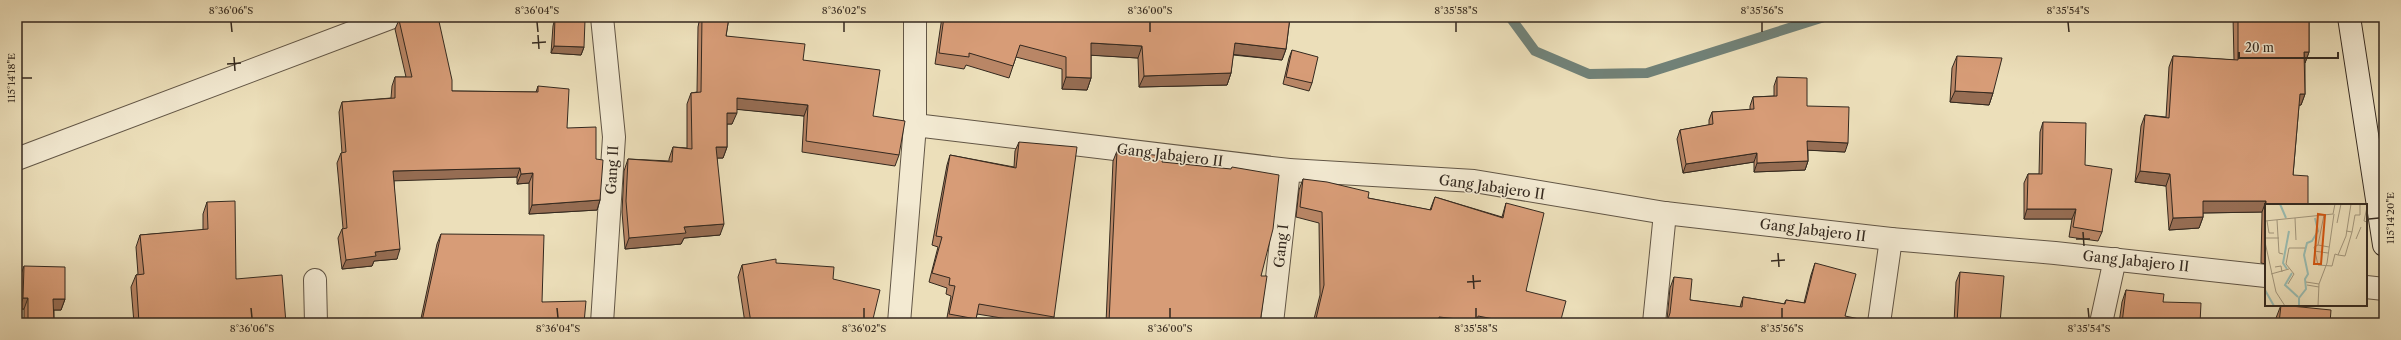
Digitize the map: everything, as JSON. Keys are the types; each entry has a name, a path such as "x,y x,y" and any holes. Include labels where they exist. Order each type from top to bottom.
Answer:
{"street":[{"path":"17,159 392,17"},
{"name":"Gang II","path":"602,17 614,137 602,323"},
{"path":"899,323 916,125 915,17"},
{"path":"2349,17 2384,245"},
{"name":"Gang Jabajero II","path":"916,125 1289,170 1474,181 1665,214 1891,239 2115,259 2265,276"},
{"name":"Gang I","path":"1272,323 1289,170"},
{"path":"1654,323 1665,214"},
{"path":"1879,323 1891,239"},
{"path":"2102,323 2115,259"},
{"path":"315,280 316,323"},
{"path":"2367,287 2384,289"}],"building":[{"path":"403,17 438,17 452,80 452,91 538,92 538,86 569,89 567,128 596,127 596,159 603,160 600,200 532,205 533,173 521,174 520,168 393,171 400,249 375,252 376,256 346,260 342,229 347,228 341,153 346,152 342,102 395,98 395,77 412,77 399,20"},
{"path":"702,17 729,17 726,36 805,44 803,60 880,70 873,116 905,121 899,155 806,141 808,105 737,98 737,113 727,113 727,147 716,147 724,224 684,227 686,233 629,238 626,201 628,159 672,162 673,147 692,149 691,93 701,92"},
{"path":"944,17 1290,17 1286,49 1235,43 1231,73 1144,76 1142,46 1091,43 1091,78 1066,77 1066,57 1020,45 1013,66 969,53 969,57 939,53"},
{"path":"2238,17 2309,17 2309,52 2304,52 2305,94 2300,94 2293,175 2308,176 2308,204 2266,204 2266,201 2203,201 2203,217 2173,218 2170,174 2140,171 2145,115 2169,118 2173,56 2238,60"},
{"path":"555,18 585,20 584,47 554,46"},
{"path":"1292,50 1318,57 1312,83 1286,77"},
{"path":"1957,56 2002,58 1993,93 1955,91"},
{"path":"1777,77 1807,78 1807,106 1849,107 1848,143 1807,141 1808,161 1757,163 1757,153 1686,164 1680,130 1713,124 1712,112 1754,109 1753,97 1777,96"},
{"path":"2043,122 2086,123 2085,165 2112,169 2102,232 2073,227 2076,209 2027,209 2028,174 2042,174"},
{"path":"1019,142 1077,147 1054,317 979,304 976,319 949,314 955,286 949,285 950,278 932,273 942,237 936,236 950,155 1016,168"},
{"path":"1117,151 1163,156 1162,162 1231,169 1232,167 1279,175 1273,229 1261,276 1267,276 1260,323 1204,323 1192,321 1191,323 1109,322"},
{"path":"1303,179 1327,182 1369,192 1368,198 1431,210 1435,197 1503,218 1506,203 1544,213 1526,291 1566,301 1560,323 1515,323 1478,316 1477,321 1439,317 1438,323 1315,323 1324,285 1322,212 1300,207"},
{"path":"235,201 236,279 282,275 286,323 139,323 136,275 144,274 140,235 208,229 207,202"},
{"path":"441,234 544,235 542,302 586,301 584,323 425,323 422,321"},
{"path":"776,259 776,263 834,267 833,279 880,290 873,319 883,321 883,323 751,323 742,265"},
{"path":"1815,263 1856,274 1845,316 1869,321 1868,323 1663,323 1668,319 1670,313 1674,277 1692,279 1690,300 1742,307 1743,297 1785,304 1786,300 1805,303"},
{"path":"24,266 65,267 65,299 53,299 54,323 28,323 28,298 23,298"},
{"path":"1960,272 2004,276 2000,323 1957,323"},
{"path":"2126,290 2164,294 2163,302 2201,303 2200,323 2122,323"},
{"path":"2281,306 2331,310 2330,323 2279,323"}],"waterway":[{"path":"1510,17 1535,51 1589,74 1647,73 1824,17"}]}
